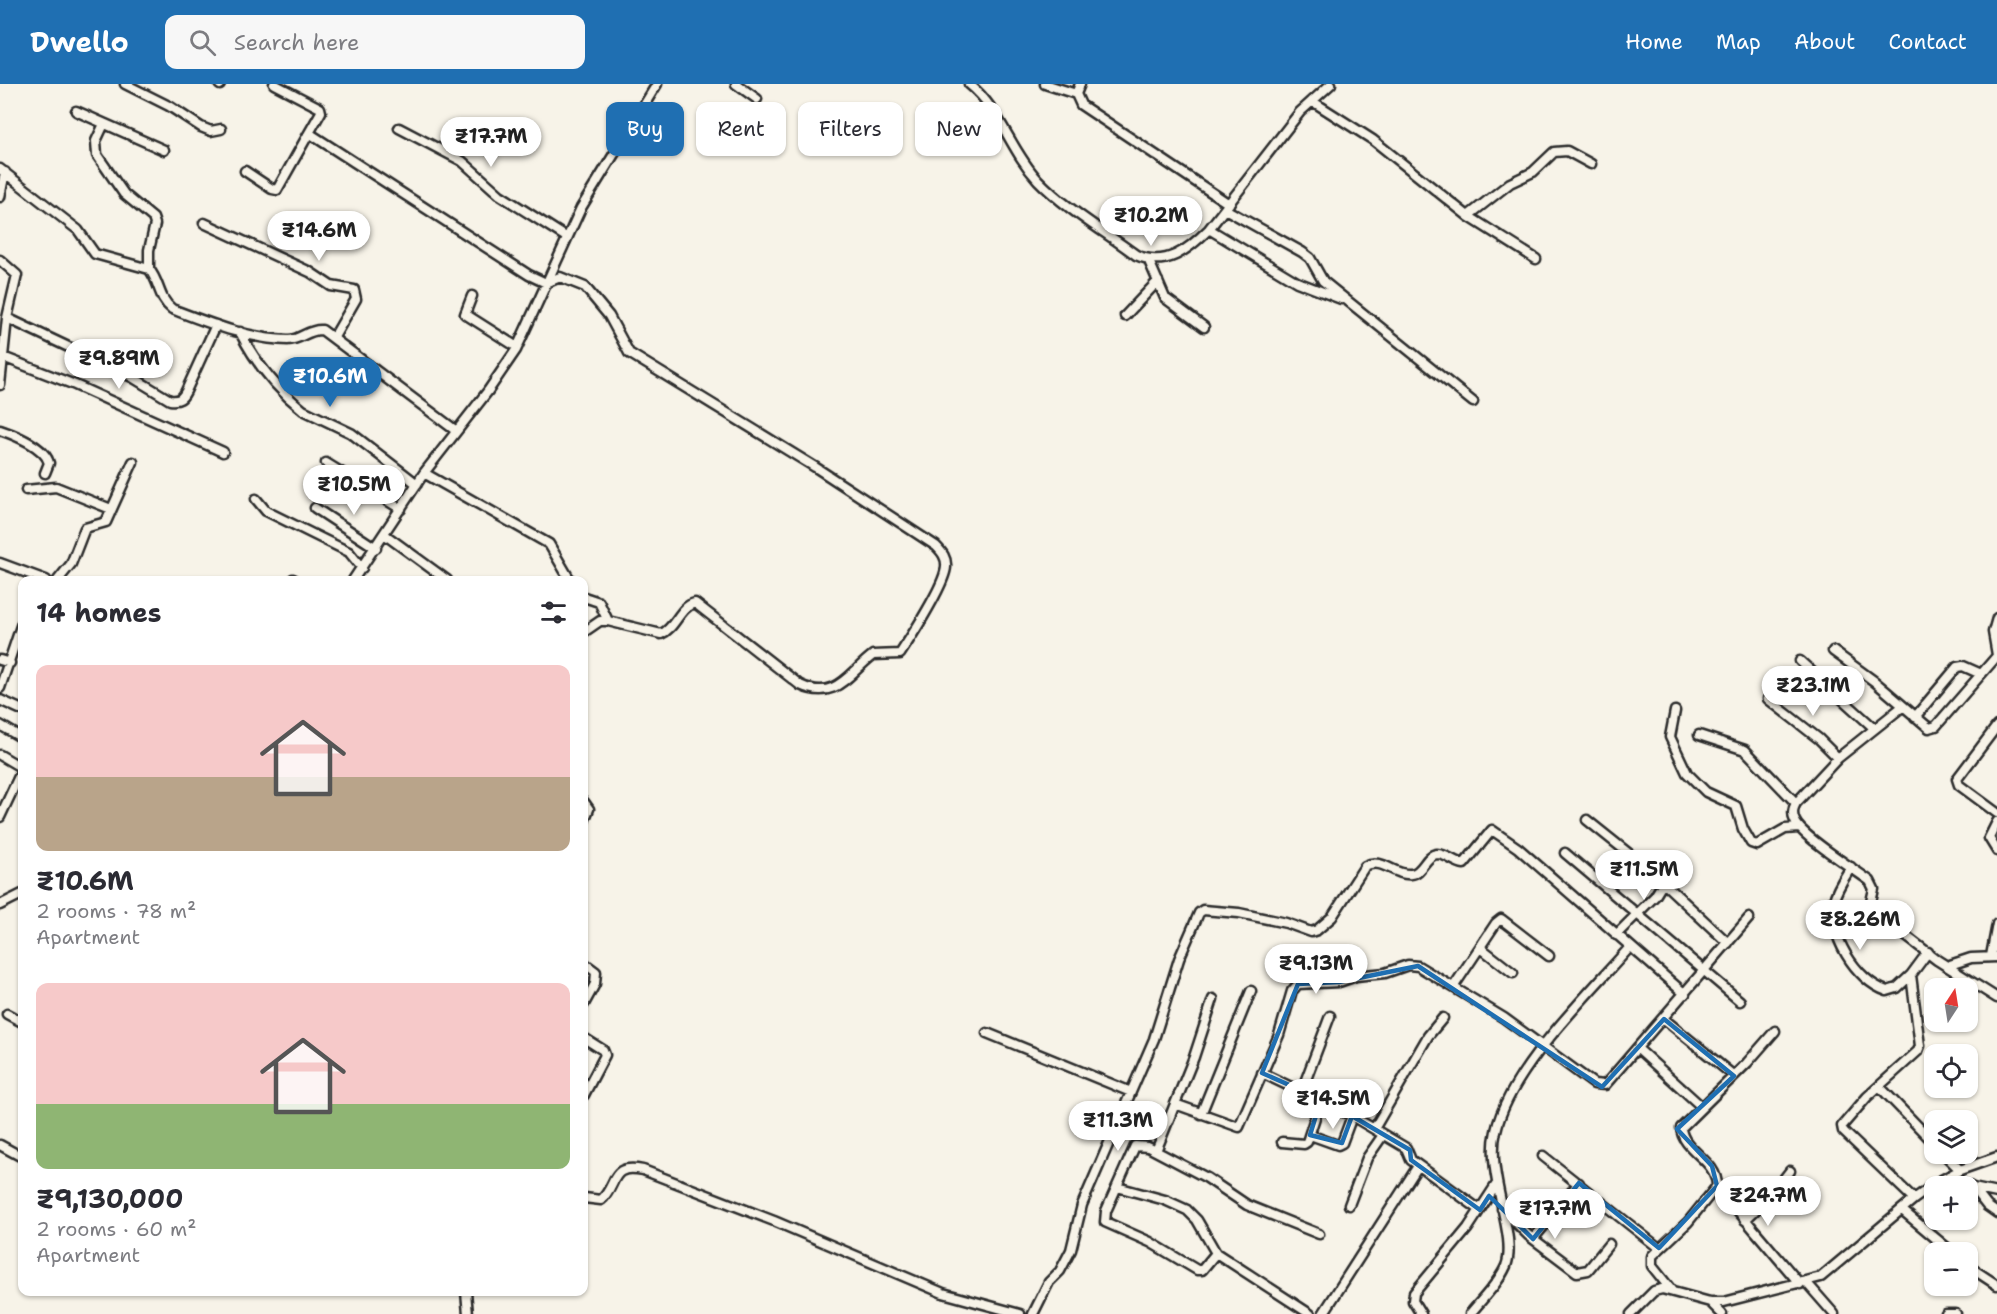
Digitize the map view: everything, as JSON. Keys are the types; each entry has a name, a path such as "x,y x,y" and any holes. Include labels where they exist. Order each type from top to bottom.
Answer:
{"street":[{"path":"125,84 169,106 201,127 211,131 221,129"},
{"path":"245,171 277,190 321,112 320,108 274,84"},
{"path":"356,576 424,474 455,430 488,392 517,347 566,237 657,84"},
{"path":"736,84 757,99"},
{"path":"969,84 984,96 1012,144 1038,180 1058,198 1136,255 1149,261 1163,261 1195,243 1209,229 1281,134 1330,84"},
{"path":"1046,84 1077,94"},
{"path":"1080,84 1077,94 1081,105 1227,206 1310,258 1323,281 1473,402"},
{"path":"1312,101 1403,161 1468,216 1536,260"},
{"path":"76,111 164,150"},
{"path":"104,124 96,141 98,154 124,194 141,211 153,218 155,224 149,250 149,269"},
{"path":"399,128 462,161 500,195 566,237"},
{"path":"309,133 529,275 546,283 560,277 585,287 609,316 629,353 815,467 936,546 945,558 946,567 941,584 900,654 873,655 847,680 819,691 800,685 716,622 700,605 695,603 686,607 667,632 662,634 608,621 600,621 588,629"},
{"path":"1468,216 1510,183 1533,172 1554,152 1567,151 1591,164"},
{"path":"2,170 42,205 78,230 95,254 149,269 154,275 165,303 172,309 258,337 292,340 314,329 334,337 372,370 455,430"},
{"path":"0,197 2,170"},
{"path":"204,223 310,272 331,286 354,290 356,299 334,337"},
{"path":"1209,229 1297,282 1346,300"},
{"path":"0,260 18,275 7,318 0,385"},
{"path":"1149,261 1166,298 1173,306 1204,327"},
{"path":"1125,316 1158,281"},
{"path":"472,296 465,314 517,347"},
{"path":"7,318 50,336 132,377 170,400 176,401 182,398 186,391 216,325"},
{"path":"240,332 253,357 294,403 303,410 365,442 417,484"},
{"path":"3,357 75,385 223,452"},
{"path":"0,430 19,438 45,455 49,463 45,472"},
{"path":"61,576 71,564 85,528 103,525 133,462"},
{"path":"326,463 401,508"},
{"path":"424,474 549,544 568,576"},
{"path":"26,490 56,487 111,509"},
{"path":"256,499 263,509 349,552 362,568"},
{"path":"315,508 376,548"},
{"path":"384,534 442,576"},
{"path":"0,563 35,576"},
{"path":"588,598 599,602 608,621"},
{"path":"1833,651 1874,681 1926,727 1933,728 1997,655 1993,632 1997,618"},
{"path":"0,688 18,641"},
{"path":"0,660 10,663"},
{"path":"1800,660 1874,728"},
{"path":"1915,717 1957,667 1963,666 1981,674"},
{"path":"1768,699 1814,734 1838,758"},
{"path":"0,700 18,708"},
{"path":"1902,707 1838,758 1796,802 1793,814 1799,828 1873,886 1869,902 1875,912 1947,966 1997,998"},
{"path":"1675,711 1670,737 1679,759 1697,785 1736,806 1743,829 1751,843 1757,845 1785,829 1799,828"},
{"path":"0,725 18,736"},
{"path":"1997,726 1957,779 1959,785 1997,813"},
{"path":"1699,735 1744,750 1796,802"},
{"path":"0,755 18,766"},
{"path":"0,817 18,778"},
{"path":"1587,820 1663,883 1728,943"},
{"path":"1997,822 1989,838 1997,851"},
{"path":"1034,1314 1049,1282 1067,1259 1082,1205 1154,1039 1179,959 1199,913 1203,910 1239,913 1286,922 1311,932 1317,930 1332,917 1365,866 1377,863 1410,874 1416,873 1432,856 1438,854 1464,864 1492,830 1518,848 1685,994"},
{"path":"1565,852 1740,1001"},
{"path":"1851,867 1834,901 1833,916 1843,949 1852,964 1878,988 1887,991 1897,988 1911,975 1928,952"},
{"path":"1616,935 1636,912 1655,896 1663,883"},
{"path":"0,905 18,896"},
{"path":"1175,1104 1239,1127 1279,1035 1292,991 1298,984 1339,982 1356,976 1385,973 1408,965 1428,970 1454,986 1600,1086 1608,1082 1638,1049 1749,918"},
{"path":"1454,986 1501,919 1548,956"},
{"path":"1947,966 1971,958 1994,956 1997,924"},
{"path":"1470,1314 1497,1281 1509,1258 1496,1185 1493,1149 1496,1130 1517,1084 1544,1047 1630,947"},
{"path":"1481,948 1513,973"},
{"path":"588,966 596,972 597,978 588,996"},
{"path":"1911,975 1920,1046 1914,1056 1844,1121 1843,1131 1914,1199"},
{"path":"1201,1114 1251,992"},
{"path":"1155,1152 1213,999"},
{"path":"6,1014 18,1020"},
{"path":"1302,1090 1330,1016"},
{"path":"1374,1129 1428,1036 1443,1018"},
{"path":"1664,1019 1734,1076"},
{"path":"1774,1031 1734,1076 1683,1124 1681,1134 1712,1166 1717,1186 1745,1220 1834,1314"},
{"path":"987,1033 1131,1092"},
{"path":"588,1041 603,1050 605,1055 604,1061 588,1088"},
{"path":"1638,1049 1702,1107"},
{"path":"1262,1073 1321,1099 1406,1148 1411,1160 1480,1210"},
{"path":"1880,1087 1924,1133"},
{"path":"1282,1142 1304,1144 1310,1135 1321,1099"},
{"path":"1310,1135 1338,1145 1344,1139 1353,1116"},
{"path":"1348,1205 1367,1158 1383,1134"},
{"path":"0,1144 18,1155"},
{"path":"1216,1253 1206,1266 1197,1270 1150,1242 1109,1225 1105,1216 1135,1146 1140,1145 1207,1178 1247,1205 1319,1234"},
{"path":"1543,1156 1659,1248"},
{"path":"1949,1176 1997,1156"},
{"path":"1954,1164 1960,1170"},
{"path":"1323,1314 1419,1166"},
{"path":"588,1198 601,1200 618,1172 626,1168 643,1170 774,1221 944,1293 1020,1314"},
{"path":"1745,1220 1773,1193 1791,1171"},
{"path":"1533,1239 1579,1183"},
{"path":"1421,1314 1413,1301 1414,1293 1452,1249 1496,1185"},
{"path":"1672,1291 1652,1266 1652,1256 1688,1222 1717,1186"},
{"path":"1117,1187 1165,1200 1187,1210 1197,1220 1216,1253 1310,1314"},
{"path":"1978,1189 1997,1193"},
{"path":"1631,1314 1654,1292 1662,1289 1710,1302 1724,1302 1803,1283 1830,1272 1924,1192"},
{"path":"1978,1194 1987,1206 1997,1213"},
{"path":"1502,1209 1533,1239 1577,1272 1583,1272 1609,1244"},
{"path":"1902,1210 1940,1242"},
{"path":"1978,1273 1997,1285"},
{"path":"466,1296 468,1314"},
{"path":"1710,1302 1722,1314"},
{"path":"1946,1314 1956,1314"}],"highlighted area":[{"path":"1418,966 1602,1087 1664,1019 1734,1076 1677,1129 1712,1166 1717,1186 1659,1248 1579,1183 1533,1239 1489,1196 1480,1210 1411,1160 1410,1150 1352,1116 1342,1143 1310,1135 1321,1099 1262,1073 1298,984 1339,982"}]}
